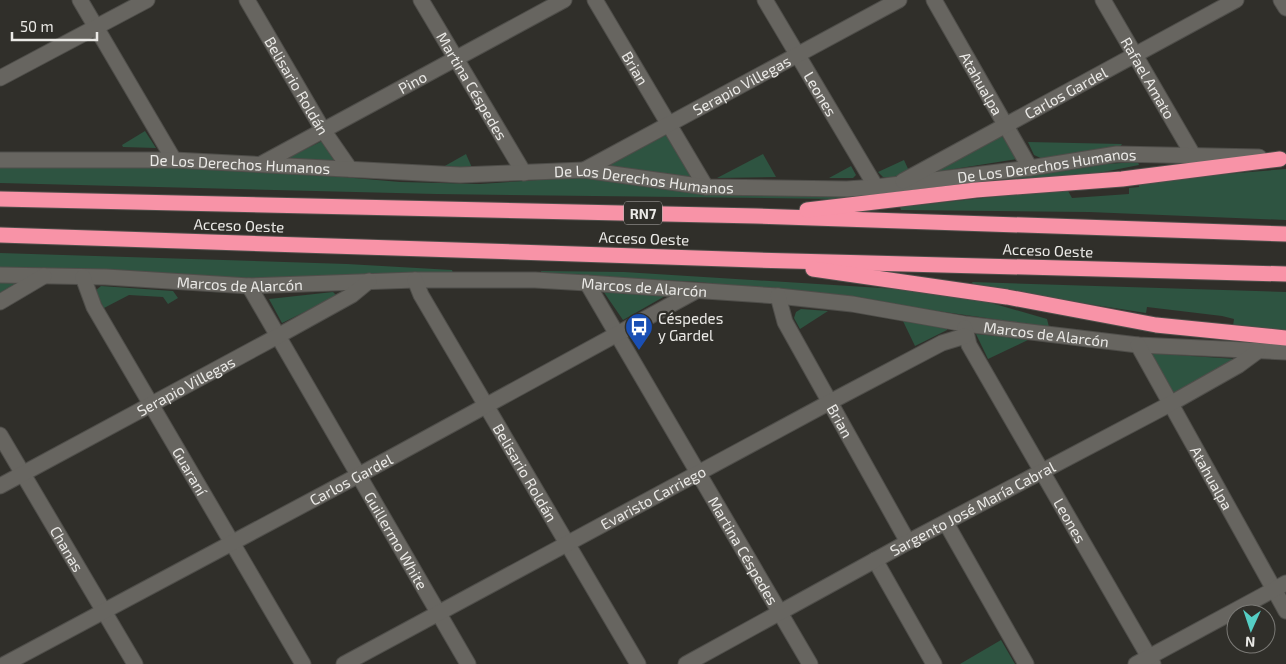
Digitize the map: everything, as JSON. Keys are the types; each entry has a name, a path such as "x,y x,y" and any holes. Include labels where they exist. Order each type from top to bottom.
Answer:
{"highway":[{"path":"756,216 976,190 1122,178 1284,158"},
{"name":"Acceso Oeste","path":"0,199 756,216 1286,234"},
{"name":"Acceso Oeste","path":"0,235 757,260 1286,274"},
{"path":"757,260 1007,296 1156,325 1286,338"}],"street":[{"path":"80,0 174,160"},
{"path":"0,78 147,0"},
{"name":"Belisario Roldán","path":"247,0 323,130 350,169"},
{"name":"Martina Céspedes","path":"421,0 524,173"},
{"name":"Pino","path":"261,164 564,0"},
{"name":"Brian","path":"595,0 706,187"},
{"name":"Leones","path":"765,0 876,187"},
{"name":"Serapio Villegas","path":"584,170 899,0"},
{"name":"Atahualpa","path":"934,0 1030,168"},
{"name":"Rafael Amato","path":"1103,0 1193,155"},
{"name":"Carlos Gardel","path":"895,185 1236,0"},
{"path":"1281,0 1286,8"},
{"name":"De Los Derechos Humanos","path":"2,156 174,160 460,175 584,170 706,187 876,187 1030,168 1117,154 1284,158"},
{"name":"Marcos de Alarcón","path":"0,275 83,277 249,286 415,280 587,282 778,296 852,304 965,330 1138,345 1286,352"},
{"path":"0,302 44,276"},
{"name":"Guaraní","path":"83,277 94,307 303,664"},
{"name":"Belisario Roldán","path":"415,280 421,295 638,664"},
{"name":"Serapio Villegas","path":"0,486 352,295 369,281"},
{"name":"Martina Céspedes","path":"587,282 810,664"},
{"name":"Guillermo White","path":"249,286 468,664"},
{"name":"Carlos Gardel","path":"5,664 618,335 696,290"},
{"name":"Brian","path":"778,296 786,322 908,542"},
{"name":"Leones","path":"965,330 969,346 1146,662"},
{"name":"Evaristo Carriego","path":"344,664 965,330"},
{"name":"Atahualpa","path":"1138,345 1170,404 1280,586 1286,611"},
{"name":"Sargento José María Cabral","path":"686,664 908,542 1170,404 1239,365 1258,350"},
{"name":"Chanas","path":"0,435 135,664"},
{"path":"946,523 1026,664"},
{"path":"875,560 934,664"},
{"path":"1146,662 1280,586"}],"green space":[{"path":"145,131 156,148 123,147 122,145"},
{"path":"668,134 694,180 604,167"},
{"path":"1002,136 1017,159 935,172"},
{"path":"326,139 337,163 286,159"},
{"path":"1028,142 1122,144 1117,151 1045,160 1034,155"},
{"path":"466,154 473,170 443,167"},
{"path":"763,154 776,177 717,178"},
{"path":"904,160 909,171 894,178 883,177 878,172"},
{"path":"1138,162 1139,165 1068,179 838,199 436,194 0,183 0,164 229,167 400,182 480,184 584,177 894,191 988,182 1088,165"},
{"path":"851,166 856,175 853,178 829,178"},
{"path":"1286,169 1286,220 1089,212 901,210 900,207 1067,189 1072,198 1129,194 1129,188 1139,187 1139,181"},
{"path":"0,253 347,264 452,270 453,273 257,279 86,270 0,270"},
{"path":"541,271 624,272 913,290 974,298 1047,319 1049,327 916,308 699,282 542,274"},
{"path":"23,281 0,293 0,283"},
{"path":"972,282 1286,292 1286,334 1233,326 1234,319 1222,316 1147,307 1146,313 974,286"},
{"path":"101,286 173,291 178,298 168,304 163,297 129,295 104,308 95,291"},
{"path":"601,288 665,296 623,320"},
{"path":"333,292 337,296 282,323 269,299"},
{"path":"801,309 828,311 800,329 794,318 796,312"},
{"path":"902,319 947,327 947,330 915,346"},
{"path":"976,334 1030,339 988,359"},
{"path":"1147,353 1236,359 1170,397"},
{"path":"1001,640 1015,664 960,664"}],"place":[{"name":"Céspedes y Gardel","path":"639,351"}]}
